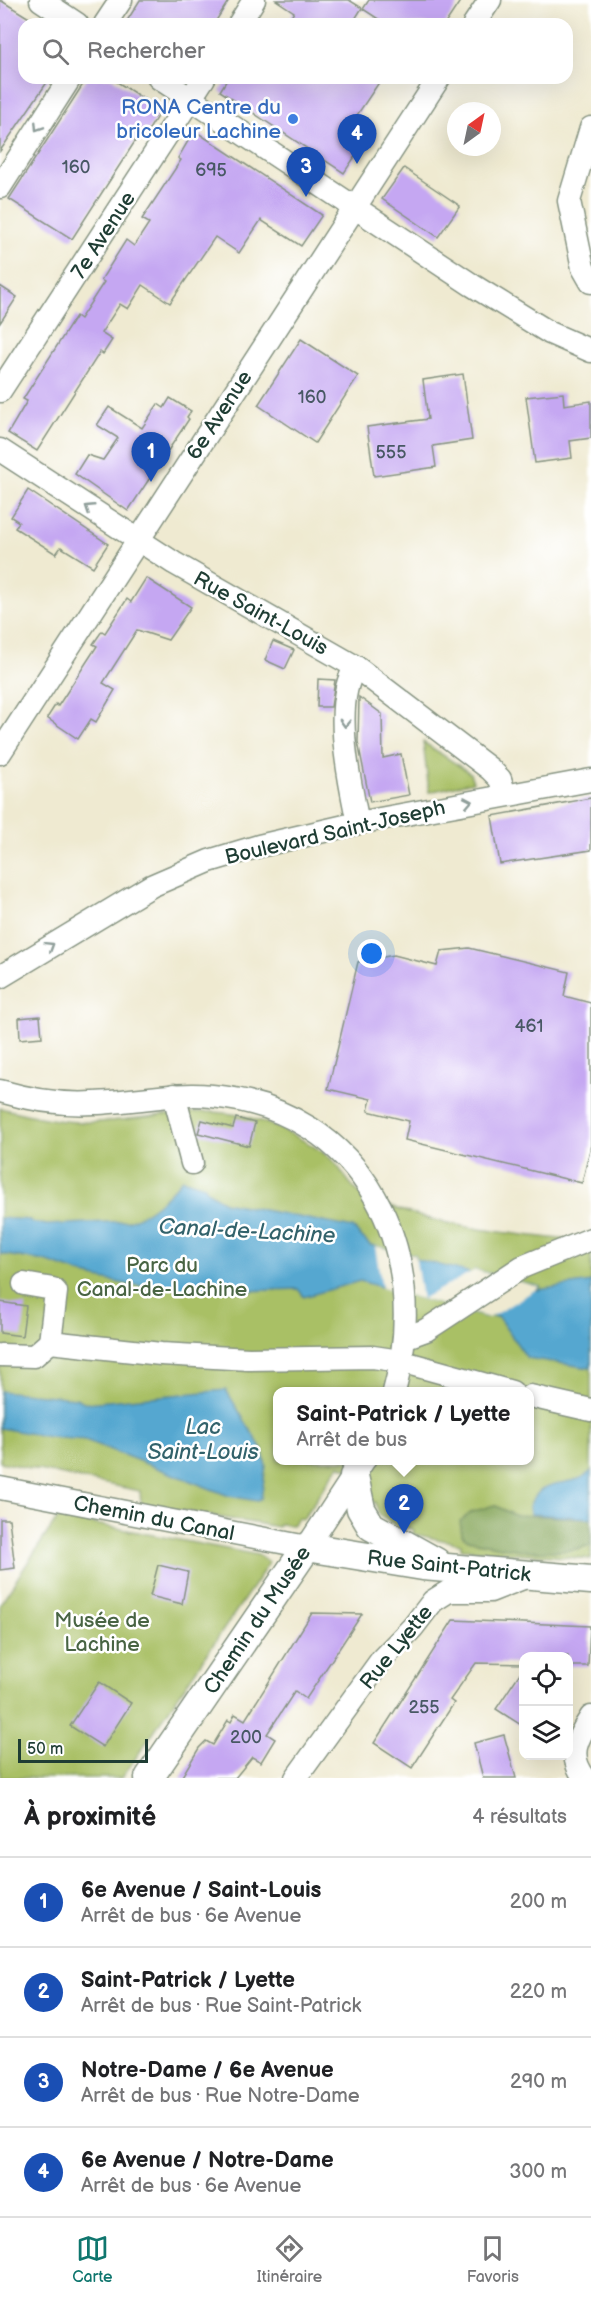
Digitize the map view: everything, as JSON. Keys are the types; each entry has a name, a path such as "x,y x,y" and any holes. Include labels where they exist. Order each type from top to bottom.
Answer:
{"main road":[{"path":"359,1468 362,1513 376,1530 444,1580"},
{"name":"Rue Saint-Patrick","path":"307,1547 444,1580 531,1575 591,1580"},
{"name":"Chemin du Musée","path":"149,1778 307,1547"}],"street":[{"path":"41,0 68,18"},
{"path":"109,18 121,0"},
{"path":"243,18 255,0"},
{"path":"478,18 490,0"},
{"path":"0,187 66,84"},
{"path":"168,84 472,285 550,333 591,351"},
{"name":"7e Avenue","path":"0,391 200,84"},
{"name":"6e Avenue","path":"0,753 435,84"},
{"path":"591,128 569,201 583,268 591,282"},
{"name":"Rue Saint-Louis","path":"0,450 208,584 356,667 490,770 500,779 505,795"},
{"path":"356,667 348,683 345,738 358,823"},
{"name":"Boulevard Saint-Joseph","path":"0,977 87,923 178,873 259,846 358,823 591,780"},
{"path":"0,1091 35,1099 77,1104 174,1095 213,1096 253,1103 290,1117 324,1137 352,1163 371,1189 390,1225 398,1250 404,1294 404,1338 395,1387"},
{"path":"174,1095 192,1163"},
{"path":"404,1338 420,1333 533,1261 591,1239"},
{"path":"0,1354 34,1356 50,1342 55,1290 24,1284"},
{"path":"50,1342 239,1358 373,1357 400,1361 494,1387"},
{"path":"534,1397 591,1410"},
{"name":"Chemin du Musée","path":"307,1547 359,1468"},
{"name":"Chemin du Canal","path":"0,1488 307,1547"},
{"name":"Rue Lyette","path":"296,1778 382,1659 413,1627 433,1601 444,1580"},
{"path":"585,1778 577,1765 574,1749 591,1717"}],"green space":[{"path":"423,742 470,773 473,782 429,792"},
{"name":"Parc du Canal-de-Lachine","path":"0,1108 73,1122 98,1122 194,1112 232,1114 251,1118 272,1125 318,1149 335,1163 357,1191 388,1206 474,1228 591,1242 591,1559 461,1549 461,1544 413,1534 414,1530 406,1527 404,1531 380,1516 375,1502 370,1503 371,1479 339,1465 303,1519 298,1518 292,1525 279,1524 278,1527 141,1504 140,1491 0,1462"},
{"path":"494,1505 514,1515 591,1518 591,1545 562,1551 530,1551 468,1540 462,1535 460,1521 472,1512"},
{"name":"Musée de Lachine","path":"58,1517 258,1555 269,1563 122,1778 0,1778 0,1604"}],"water":[{"name":"Canal-de-Lachine","path":"182,1179 205,1186 207,1191 224,1202 353,1228 370,1245 415,1255 416,1259 471,1273 475,1270 540,1287 537,1290 591,1282 591,1368 527,1358 498,1317 485,1317 360,1281 304,1297 298,1289 243,1291 130,1285 88,1276 45,1261 0,1254 0,1218 30,1220 30,1222 47,1225 128,1221 158,1204"},
{"name":"Lac Saint-Louis","path":"226,1390 262,1449 266,1466 261,1499 257,1501 229,1496 85,1440 49,1437 0,1428 0,1391 76,1398 86,1403"},
{"path":"591,1471 591,1518 530,1514 529,1506 543,1489 550,1485 583,1477"}],"pier":[{"path":"375,1246 415,1255 422,1299 475,1270 540,1287 489,1318 382,1288"}],"building":[{"path":"0,0 29,18 18,18 18,84 46,84 0,151"},
{"path":"140,0 229,0 218,18 129,18"},
{"path":"276,0 349,0 362,8 356,18 290,18 294,12"},
{"path":"369,0 461,0 449,18 377,18 363,9"},
{"path":"83,84 120,84 161,110 148,131 143,129 72,239 9,199"},
{"path":"224,84 378,84 355,118 369,128 367,132 370,134 344,173 220,91"},
{"path":"198,133 322,215 301,246 261,220 239,253 215,237 170,303 143,285 128,309 120,304 101,333 112,340 103,354 100,352 37,451 8,433 27,401 23,399 76,316 80,319 104,282 101,280 126,240 134,246 149,223 142,219 181,160 178,158 191,136 195,138"},
{"path":"404,168 460,206 438,237 382,199"},
{"path":"0,286 17,297 0,323"},
{"path":"301,339 358,376 315,443 258,405"},
{"path":"463,374 472,440 433,446 436,467 374,476 367,427 428,419 423,380"},
{"path":"563,393 564,405 591,401 591,438 570,441 572,458 535,463 526,397"},
{"path":"170,398 191,411 187,417 189,419 128,511 75,474 87,455 103,460 118,438 97,425 109,407 142,428 158,404 164,408"},
{"path":"28,490 108,544 93,567 61,547 56,554 15,528 19,522 11,517"},
{"path":"146,578 191,607 168,640 137,630 103,683 115,690 96,722 91,719 78,739 47,718 56,704 58,706 97,646 93,644 102,631 105,633 127,599 131,602"},
{"path":"273,641 294,650 285,669 265,660"},
{"path":"318,679 335,680 331,707 317,707"},
{"path":"359,697 382,714 383,758 401,754 409,795 370,802 358,742"},
{"path":"591,798 591,850 500,864 492,816"},
{"path":"469,948 569,972 564,996 591,1003 591,1145 582,1183 405,1140 409,1121 368,1111 371,1099 328,1089 358,962 394,955 437,966 441,951"},
{"path":"40,1016 42,1037 20,1039 19,1018"},
{"path":"236,1118 255,1123 249,1146 198,1133 202,1120 233,1128"},
{"path":"0,1302 26,1306 22,1336 0,1333"},
{"path":"0,1519 9,1519 15,1568 0,1570"},
{"path":"158,1565 188,1572 182,1604 150,1596"},
{"path":"312,1613 362,1614 306,1699 295,1691 267,1734 275,1739 261,1762 252,1757 235,1778 181,1778 199,1748 206,1741 213,1745 228,1720 231,1722 235,1714 245,1720"},
{"path":"453,1620 590,1626 588,1666 573,1666 573,1652 519,1652 519,1664 476,1663 450,1700 454,1703 412,1768 374,1743"},
{"path":"519,1674 519,1724 496,1709"},
{"path":"99,1682 131,1703 103,1747 70,1726"},
{"path":"504,1735 516,1778 483,1778 474,1743"}],"place":[{"name":"RONA Centre du bricoleur Lachine","path":"293,119"},
{"name":"6e Avenue / Notre-Dame","path":"357,164"},
{"name":"Notre-Dame / 6e Avenue","path":"306,197"},
{"name":"6e Avenue / Saint-Louis","path":"151,482"},
{"name":"Saint-Patrick / Lyette","path":"404,1534"}]}
